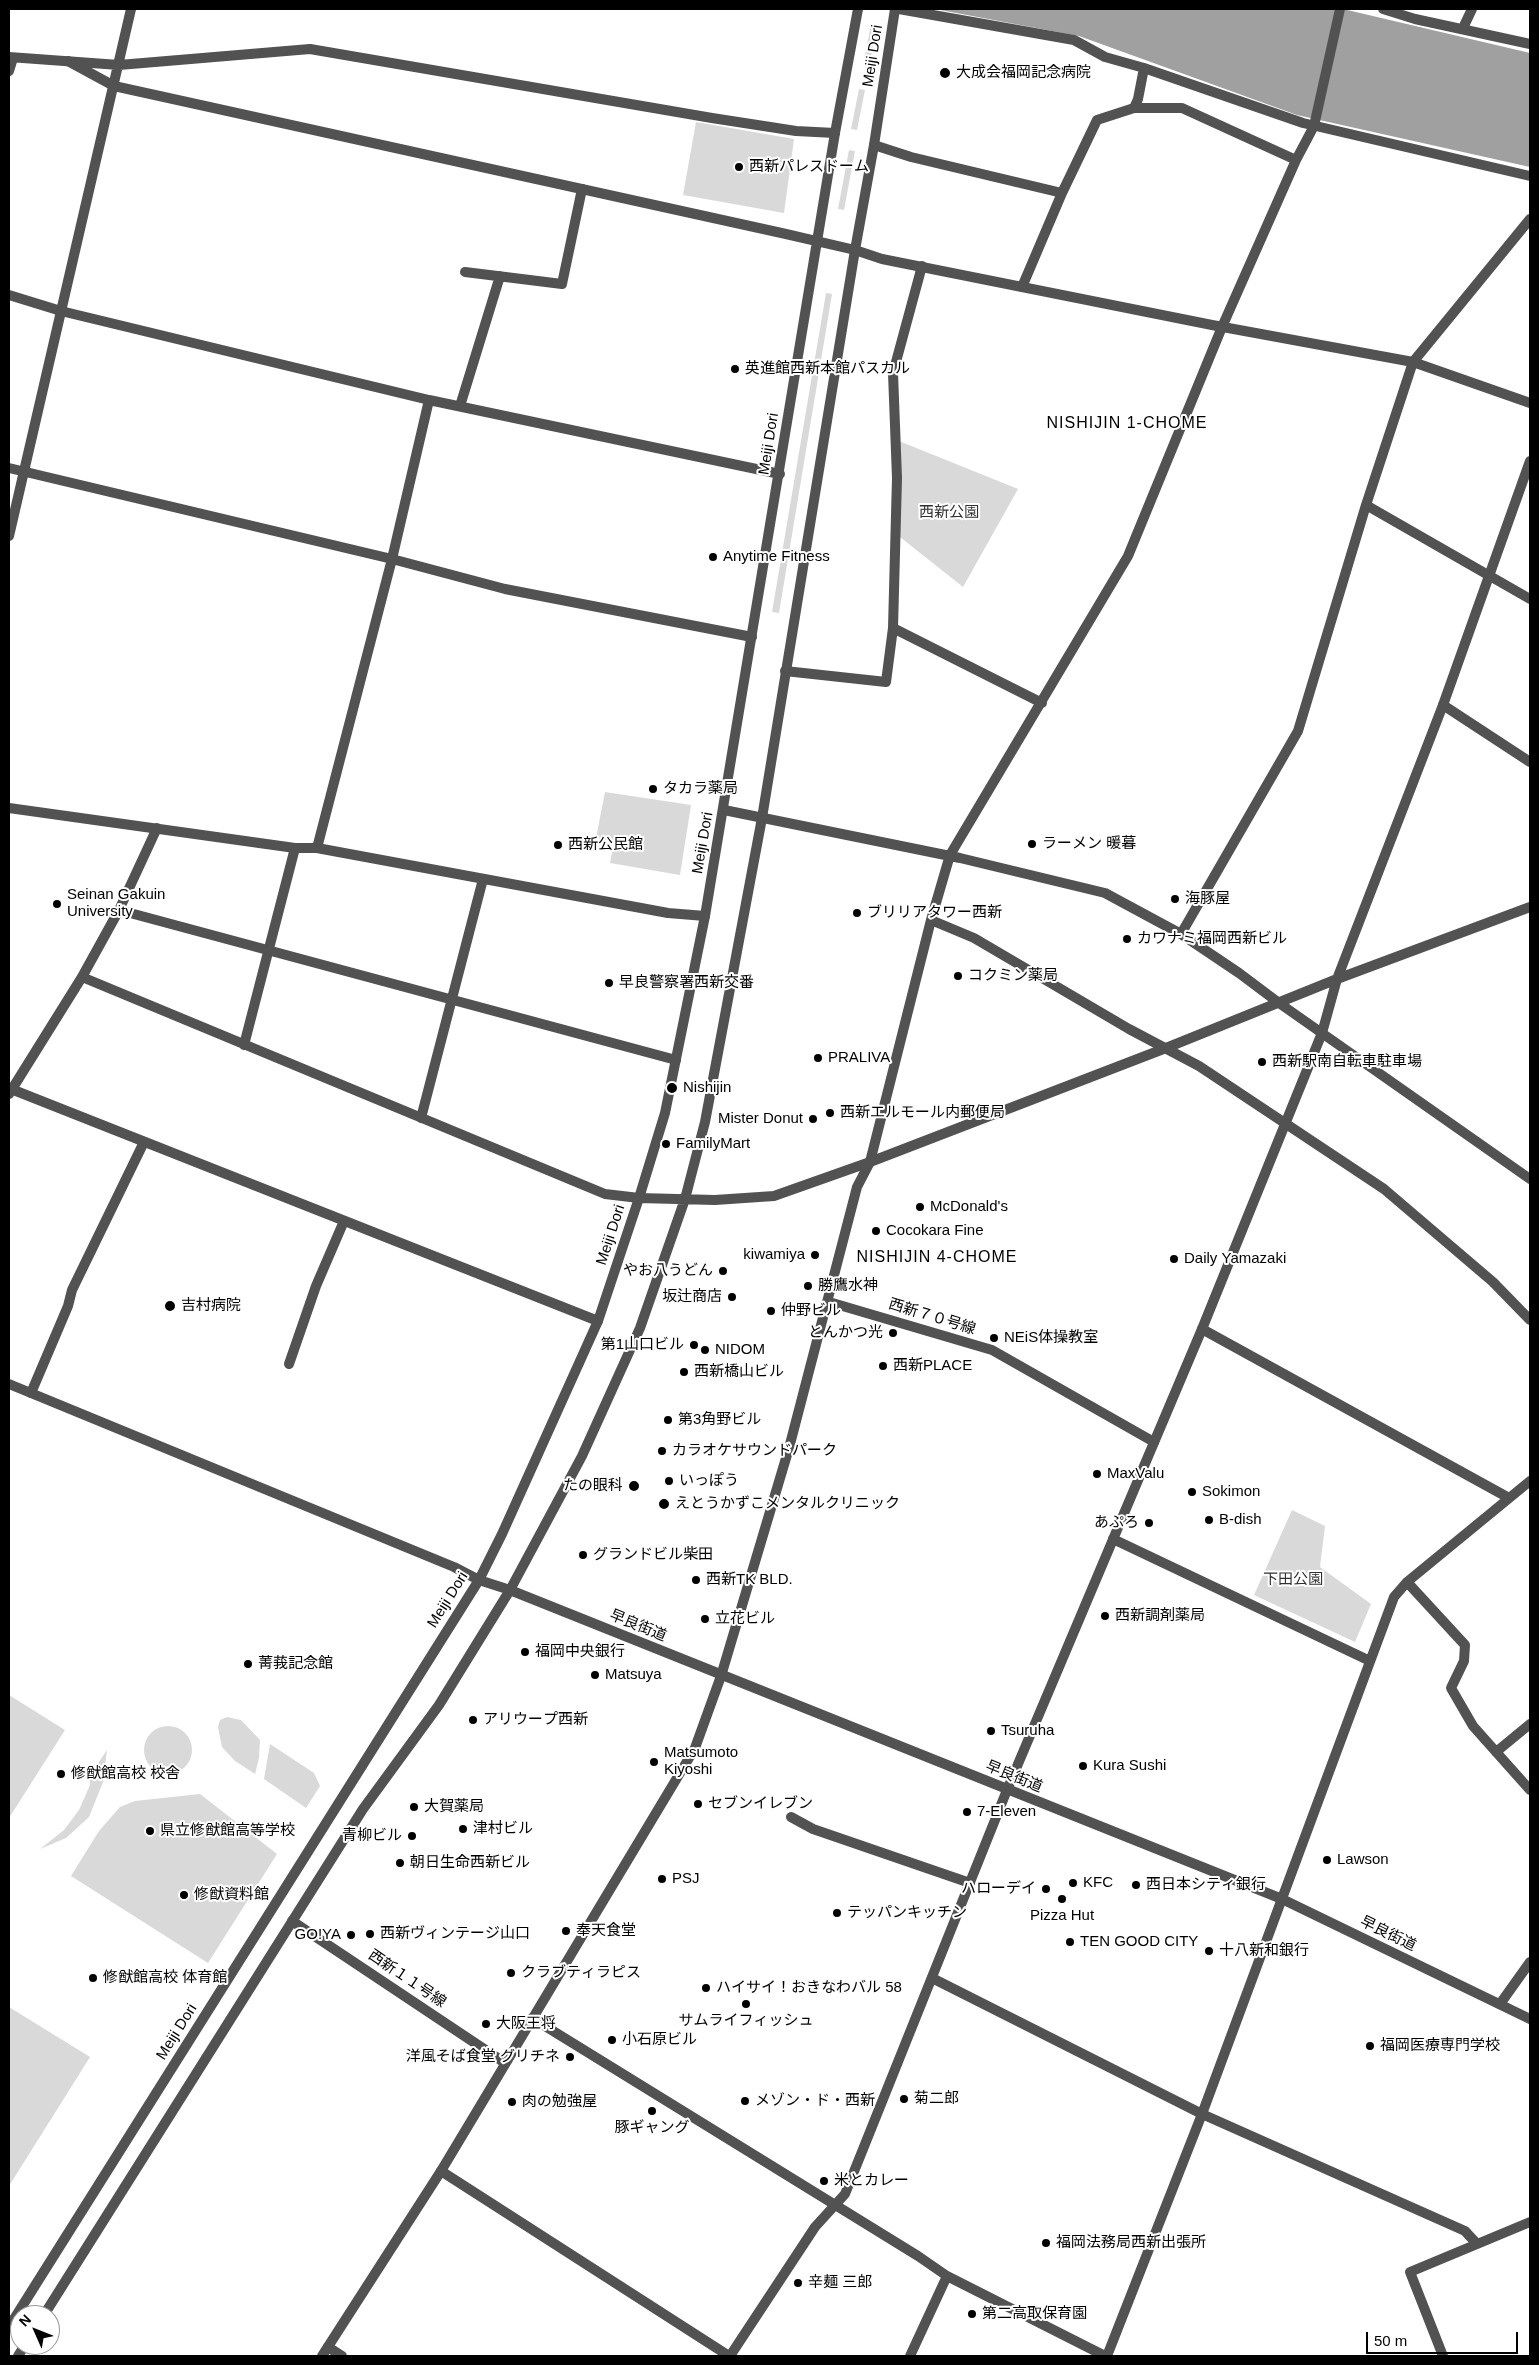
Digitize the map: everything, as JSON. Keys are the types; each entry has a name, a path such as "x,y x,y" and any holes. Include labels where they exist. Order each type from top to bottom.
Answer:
{"street":[{"path":"9,536 131,9"},
{"name":"Meiji Dori","path":"9,2327 479,1580 502,1534 598,1321 665,1113 705,916 780,474 835,133 858,9"},
{"name":"Meiji Dori","path":"50,2305 363,1808 439,1705 510,1590 582,1456 640,1328 685,1199 705,1122 762,818 895,9"},
{"path":"899,9 1074,40 1106,57 1314,123 1530,176"},
{"path":"322,2356 441,2171 695,1748 721,1676 789,1448 829,1302 857,1187 870,1162 931,920 950,855 1128,556 1222,327 1314,123 1340,9"},
{"path":"1383,9 1415,19 1530,44"},
{"path":"1463,28 1472,9"},
{"path":"9,71 11,58 118,65 310,49 731,121 796,131 835,133"},
{"path":"68,61 114,86 786,234 855,250 882,259 1222,327 1413,362 1530,403"},
{"path":"1134,108 1138,99 1144,68"},
{"path":"1022,287 1062,193 1098,120 1134,108 1182,108 1296,160"},
{"path":"874,145 911,157 1062,193"},
{"path":"465,272 562,284 582,189"},
{"path":"1182,934 1298,730 1366,505 1413,362 1530,219"},
{"path":"785,671 886,682 894,628 897,478 893,373 922,266"},
{"path":"460,406 500,276"},
{"path":"9,295 61,311 429,400 780,474"},
{"path":"317,848 392,559 429,400"},
{"path":"441,2171 729,2356 815,2227 845,2194 1007,1790 1202,1329 1322,1033 1337,979 1443,705 1530,461"},
{"path":"9,468 392,559 505,589 752,637"},
{"path":"1366,505 1530,599"},
{"path":"894,628 1042,703"},
{"path":"1443,705 1530,762"},
{"path":"9,808 295,848 317,848 668,913 705,916"},
{"path":"724,810 950,855 1105,893 1182,934 1530,1179"},
{"path":"157,828 119,910 82,977 10,1092 144,1142 598,1321"},
{"path":"244,1045 270,952 295,848"},
{"path":"421,1118 483,879"},
{"path":"82,977 605,1194 639,1198 716,1200 774,1196 870,1162 1166,1048 1337,979 1530,907"},
{"path":"119,910 676,1060"},
{"path":"931,920 974,938 1129,1029 1199,1066 1384,1190 1493,1282 1530,1320"},
{"path":"31,1393 68,1306 72,1290 144,1142"},
{"path":"289,1364 316,1286 344,1221"},
{"name":"西新７０号線","path":"829,1302 992,1350 1154,1442"},
{"path":"1202,1329 1510,1498"},
{"name":"早良街道","path":"9,1384 454,1567 479,1580 510,1590 1282,1899 1530,2020"},
{"path":"532,2018 947,2276 1106,2356 1202,2114 1394,1598 1407,1582 1530,1481"},
{"path":"1113,1539 1370,1661"},
{"path":"1407,1582 1465,1645 1464,1661 1451,1688 1473,1726 1530,1790"},
{"path":"1496,1752 1530,1724"},
{"path":"791,1817 813,1829 970,1883"},
{"name":"西新１１号線","path":"292,1921 505,2062"},
{"path":"1500,2004 1530,1962"},
{"path":"932,1978 1202,2114 1465,2231 1477,2244"},
{"path":"1442,2356 1410,2272 1530,2222"},
{"path":"910,2356 947,2276"},
{"path":"328,2347 342,2356"}],"green space":[{"path":"871,24 877,25 871,57 865,56"},
{"path":"859,89 865,90 857,130 851,129"},
{"name":"西新パレスドーム","path":"696,122 794,139 784,213 683,195"},
{"path":"849,150 855,151 844,210 838,209"},
{"path":"826,293 832,294 779,613 772,612"},
{"name":"西新公園","path":"899,441 1018,489 963,587 900,537"},
{"path":"605,792 691,805 680,875 610,863 614,843 596,838"},
{"name":"下田公園","path":"1292,1510 1325,1526 1320,1567 1371,1604 1355,1642 1254,1595"},
{"path":"9,1695 65,1730 9,1818"},
{"path":"227,1717 241,1720 260,1740 259,1758 255,1774 235,1761 222,1747 218,1727 220,1720"},
{"path":"168,1726 177,1728 185,1733 190,1741 192,1750 190,1759 185,1767 177,1772 168,1774 159,1772 151,1767 146,1759 144,1750 146,1741 151,1733 159,1728"},
{"path":"270,1744 314,1773 320,1786 306,1808 264,1779"},
{"path":"107,1750 103,1782 89,1817 66,1838 40,1849 64,1830 79,1810 90,1785 90,1775"},
{"path":"200,1794 277,1854 208,1963 71,1876 99,1831 120,1807 135,1801"},
{"path":"9,2007 90,2057 9,2186"}],"shaded area":[{"path":"935,9 1343,9 1530,53 1530,167 1297,115 1079,36"}],"place":[{"name":"大成会福岡記念病院","path":"945,73"},
{"name":"西新パレスドーム","path":"739,167"},
{"name":"英進館西新本館パスカル","path":"735,369"},
{"name":"Anytime Fitness","path":"713,557"},
{"name":"タカラ薬局","path":"653,789"},
{"name":"ラーメン 暖暮","path":"1032,844"},
{"name":"西新公民館","path":"558,845"},
{"name":"海豚屋","path":"1175,899"},
{"name":"Seinan Gakuin University","path":"57,904"},
{"name":"ブリリアタワー西新","path":"857,913"},
{"name":"カワナミ福岡西新ビル","path":"1127,939"},
{"name":"コクミン薬局","path":"958,976"},
{"name":"早良警察署西新交番","path":"609,983"},
{"name":"PRALIVA","path":"818,1058"},
{"name":"西新駅南自転車駐車場","path":"1262,1062"},
{"name":"Nishijin","path":"672,1088"},
{"name":"西新エルモール内郵便局","path":"830,1113"},
{"name":"Mister Donut","path":"813,1119"},
{"name":"FamilyMart","path":"666,1144"},
{"name":"McDonald's","path":"920,1207"},
{"name":"Cocokara Fine","path":"876,1231"},
{"name":"kiwamiya","path":"815,1255"},
{"name":"Daily Yamazaki","path":"1174,1259"},
{"name":"やお八うどん","path":"723,1271"},
{"name":"勝鷹水神","path":"808,1286"},
{"name":"坂辻商店","path":"732,1297"},
{"name":"吉村病院","path":"170,1306"},
{"name":"仲野ビル","path":"771,1311"},
{"name":"とんかつ光","path":"893,1333"},
{"name":"NEiS体操教室","path":"994,1338"},
{"name":"第1山口ビル","path":"694,1345"},
{"name":"NIDOM","path":"705,1350"},
{"name":"西新PLACE","path":"883,1366"},
{"name":"西新橋山ビル","path":"684,1372"},
{"name":"第3角野ビル","path":"668,1420"},
{"name":"カラオケサウンドパーク","path":"662,1451"},
{"name":"MaxValu","path":"1097,1474"},
{"name":"いっぽう","path":"669,1481"},
{"name":"たの眼科","path":"634,1486"},
{"name":"Sokimon","path":"1192,1492"},
{"name":"えとうかずこメンタルクリニック","path":"664,1504"},
{"name":"B-dish","path":"1209,1520"},
{"name":"あぷろ","path":"1149,1523"},
{"name":"グランドビル柴田","path":"583,1555"},
{"name":"西新TK BLD.","path":"696,1580"},
{"name":"西新調剤薬局","path":"1105,1616"},
{"name":"立花ビル","path":"705,1619"},
{"name":"福岡中央銀行","path":"525,1652"},
{"name":"菁莪記念館","path":"248,1664"},
{"name":"Matsuya","path":"595,1675"},
{"name":"アリウープ西新","path":"473,1720"},
{"name":"Tsuruha","path":"991,1731"},
{"name":"Matsumoto Kiyoshi","path":"654,1762"},
{"name":"Kura Sushi","path":"1083,1766"},
{"name":"修猷館高校 校舎","path":"61,1774"},
{"name":"セブンイレブン","path":"698,1804"},
{"name":"大賀薬局","path":"414,1807"},
{"name":"7-Eleven","path":"967,1812"},
{"name":"津村ビル","path":"463,1829"},
{"name":"県立修猷館高等学校","path":"150,1831"},
{"name":"青柳ビル","path":"412,1836"},
{"name":"Lawson","path":"1327,1860"},
{"name":"朝日生命西新ビル","path":"400,1863"},
{"name":"PSJ","path":"662,1879"},
{"name":"KFC","path":"1073,1883"},
{"name":"西日本シティ銀行","path":"1136,1885"},
{"name":"ハローデイ","path":"1046,1889"},
{"name":"修猷資料館","path":"184,1895"},
{"name":"Pizza Hut","path":"1062,1899"},
{"name":"テッパンキッチン","path":"837,1913"},
{"name":"奉天食堂","path":"566,1931"},
{"name":"西新ヴィンテージ山口","path":"370,1934"},
{"name":"GO!YA","path":"351,1935"},
{"name":"TEN GOOD CITY","path":"1070,1942"},
{"name":"十八新和銀行","path":"1209,1951"},
{"name":"クラブティラピス","path":"511,1973"},
{"name":"修猷館高校 体育館","path":"93,1978"},
{"name":"ハイサイ！おきなわバル 58","path":"706,1988"},
{"name":"サムライフィッシュ","path":"746,2004"},
{"name":"大阪王将","path":"486,2024"},
{"name":"小石原ビル","path":"612,2040"},
{"name":"福岡医療専門学校","path":"1370,2046"},
{"name":"洋風そば食堂 グリチネ","path":"570,2057"},
{"name":"菊二郎","path":"904,2099"},
{"name":"メゾン・ド・西新","path":"745,2101"},
{"name":"肉の勉強屋","path":"512,2102"},
{"name":"豚ギャング","path":"652,2111"},
{"name":"米とカレー","path":"824,2181"},
{"name":"福岡法務局西新出張所","path":"1046,2243"},
{"name":"辛麺 三郎","path":"798,2283"},
{"name":"第二高取保育園","path":"972,2314"}],"district":[{"name":"NISHIJIN 1-CHOME","path":"1127,424"},
{"name":"NISHIJIN 4-CHOME","path":"937,1258"}]}
